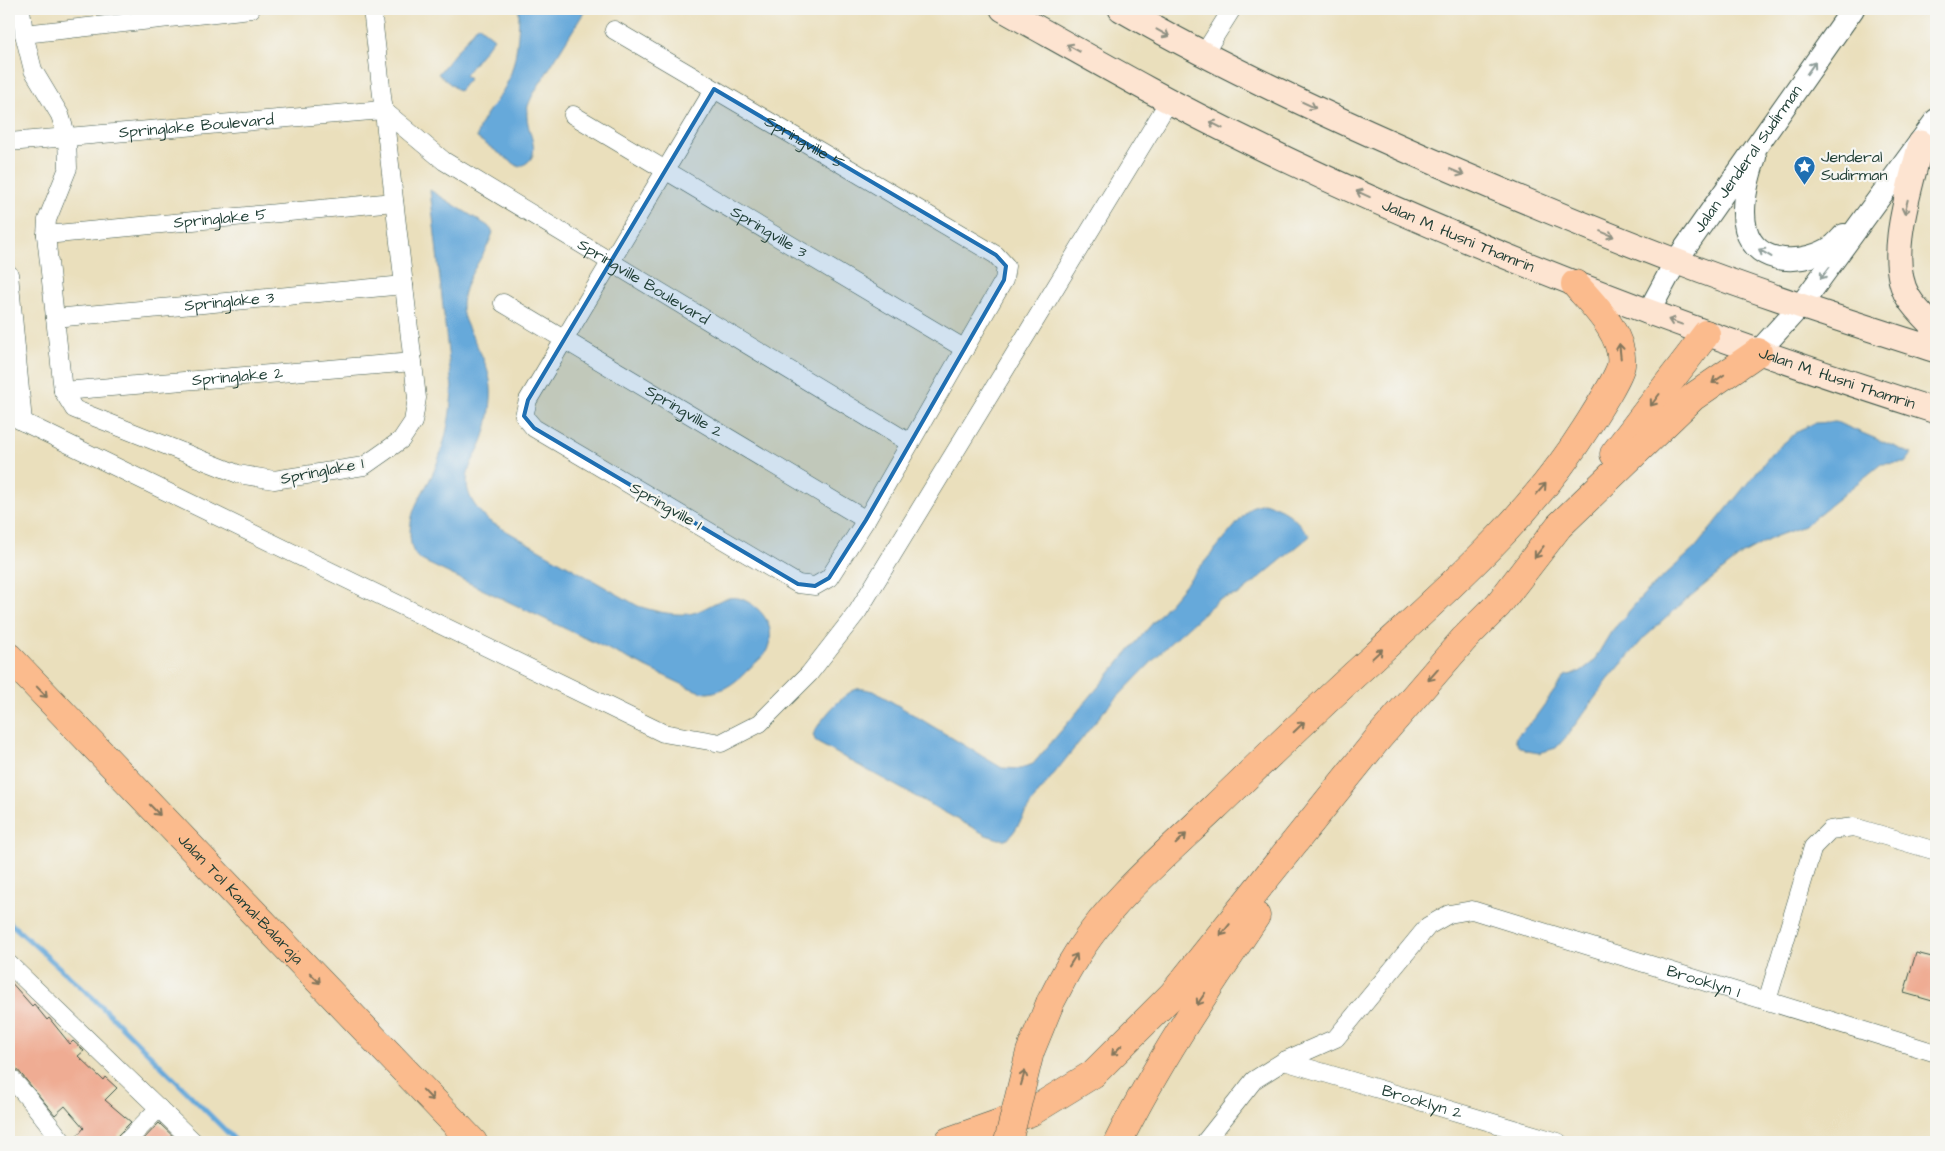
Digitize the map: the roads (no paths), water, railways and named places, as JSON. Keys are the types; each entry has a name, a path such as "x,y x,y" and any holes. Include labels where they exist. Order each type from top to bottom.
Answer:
{"highway":[{"path":"1008,1142 1030,1052 1050,1003 1073,959 1104,917 1148,871 1485,553 1563,461 1608,392 1621,366 1620,346 1616,336 1575,284"},
{"path":"949,1141 1031,1112 1093,1074 1172,995 1376,741 1464,640 1498,605 1706,334"},
{"path":"1559,526 1693,397 1758,352"},
{"name":"Jalan Tol Kamal–Balaraja","path":"9,657 473,1142"},
{"path":"1118,1142 1192,1012 1376,741"}],"main road":[{"name":"Jalan M. Husni Thamrin","path":"1003,9 1169,101 1325,178 1575,284 1648,312 1758,352 1936,411"},
{"path":"1121,9 1203,55 1384,140 1513,196 1676,261 1936,350"},
{"path":"1920,143 1901,228 1899,269 1907,297 1936,329"}],"street":[{"path":"21,9 24,34 33,70 60,115 67,137 68,168 47,220 46,235 63,391"},
{"path":"24,34 251,9"},
{"path":"372,9 413,362"},
{"path":"1203,55 1232,9"},
{"name":"Jalan Jenderal Sudirman","path":"1648,312 1676,261 1853,9"},
{"name":"Springville 5","path":"614,30 996,255 1006,266 1004,280 964,349"},
{"path":"564,340 714,89"},
{"path":"9,274 16,419 662,733 720,743 760,723 809,674 858,610 1169,101"},
{"name":"Springlake Boulevard","path":"9,142 383,110"},
{"name":"Springville Boulevard","path":"383,110 444,161 910,443"},
{"name":"Springville 3","path":"573,115 964,349"},
{"path":"1758,352 1800,305 1879,201 1936,120"},
{"path":"1762,136 1749,179 1744,212 1749,238 1754,245 1773,258 1789,259 1808,256 1833,246 1879,201"},
{"name":"Springlake 5","path":"46,235 394,202"},
{"name":"Springlake 3","path":"55,318 404,285"},
{"name":"Springville 2","path":"503,303 866,520"},
{"name":"Springville 1","path":"564,340 528,400 524,416 534,428 798,584 815,586 829,578 866,520"},
{"path":"866,520 964,349"},
{"name":"Springlake 2","path":"63,391 413,362"},
{"name":"Springlake 1","path":"63,391 74,408 238,474 274,480 364,466 402,440 413,422 417,398 413,362"},
{"path":"1767,1001 1813,847 1830,830 1854,827 1936,851"},
{"name":"Brooklyn 1","path":"1284,1061 1336,1038 1428,926 1449,914 1472,910 1936,1053"},
{"path":"9,964 194,1142"},
{"path":"1205,1142 1254,1080 1284,1061"},
{"name":"Brooklyn 2","path":"1284,1061 1558,1142"},
{"path":"9,1076 63,1142"},
{"path":"126,1142 159,1108"}],"water":[{"path":"519,9 586,9 537,88 528,106 528,124 534,149 528,162 519,167 477,138 481,124 508,81 514,64 519,27"},
{"path":"478,25 494,38 465,75 469,79 459,91 438,74"},
{"path":"430,190 488,226 493,232 465,288 462,309 468,328 486,367 491,391 487,428 468,473 468,488 473,502 489,521 638,606 662,612 687,614 694,613 729,598 737,598 751,604 758,609 767,621 770,628 769,644 763,656 731,684 720,690 708,693 690,688 427,563 414,552 410,536 413,515 415,507 432,476 443,447 449,418 452,388"},
{"path":"1836,422 1912,454 1905,463 1881,464 1804,526 1774,537 1743,554 1687,599 1644,638 1608,680 1556,748 1539,753 1527,751 1518,746 1515,738 1534,719 1565,676 1580,672 1593,662 1611,632 1644,594 1695,548 1772,453 1799,430 1815,423"},
{"path":"1263,503 1284,511 1310,536 1240,594 1219,599 1169,644 1104,711 1034,799 1008,839 999,839 986,835 816,742 813,735 820,722 832,708 851,692 863,689 874,691 1002,768 1020,769 1033,764 1251,507"}],"waterway":[{"path":"9,922 92,997 237,1142"}],"place":[{"name":"Jenderal Sudirman","path":"1805,185"}]}
